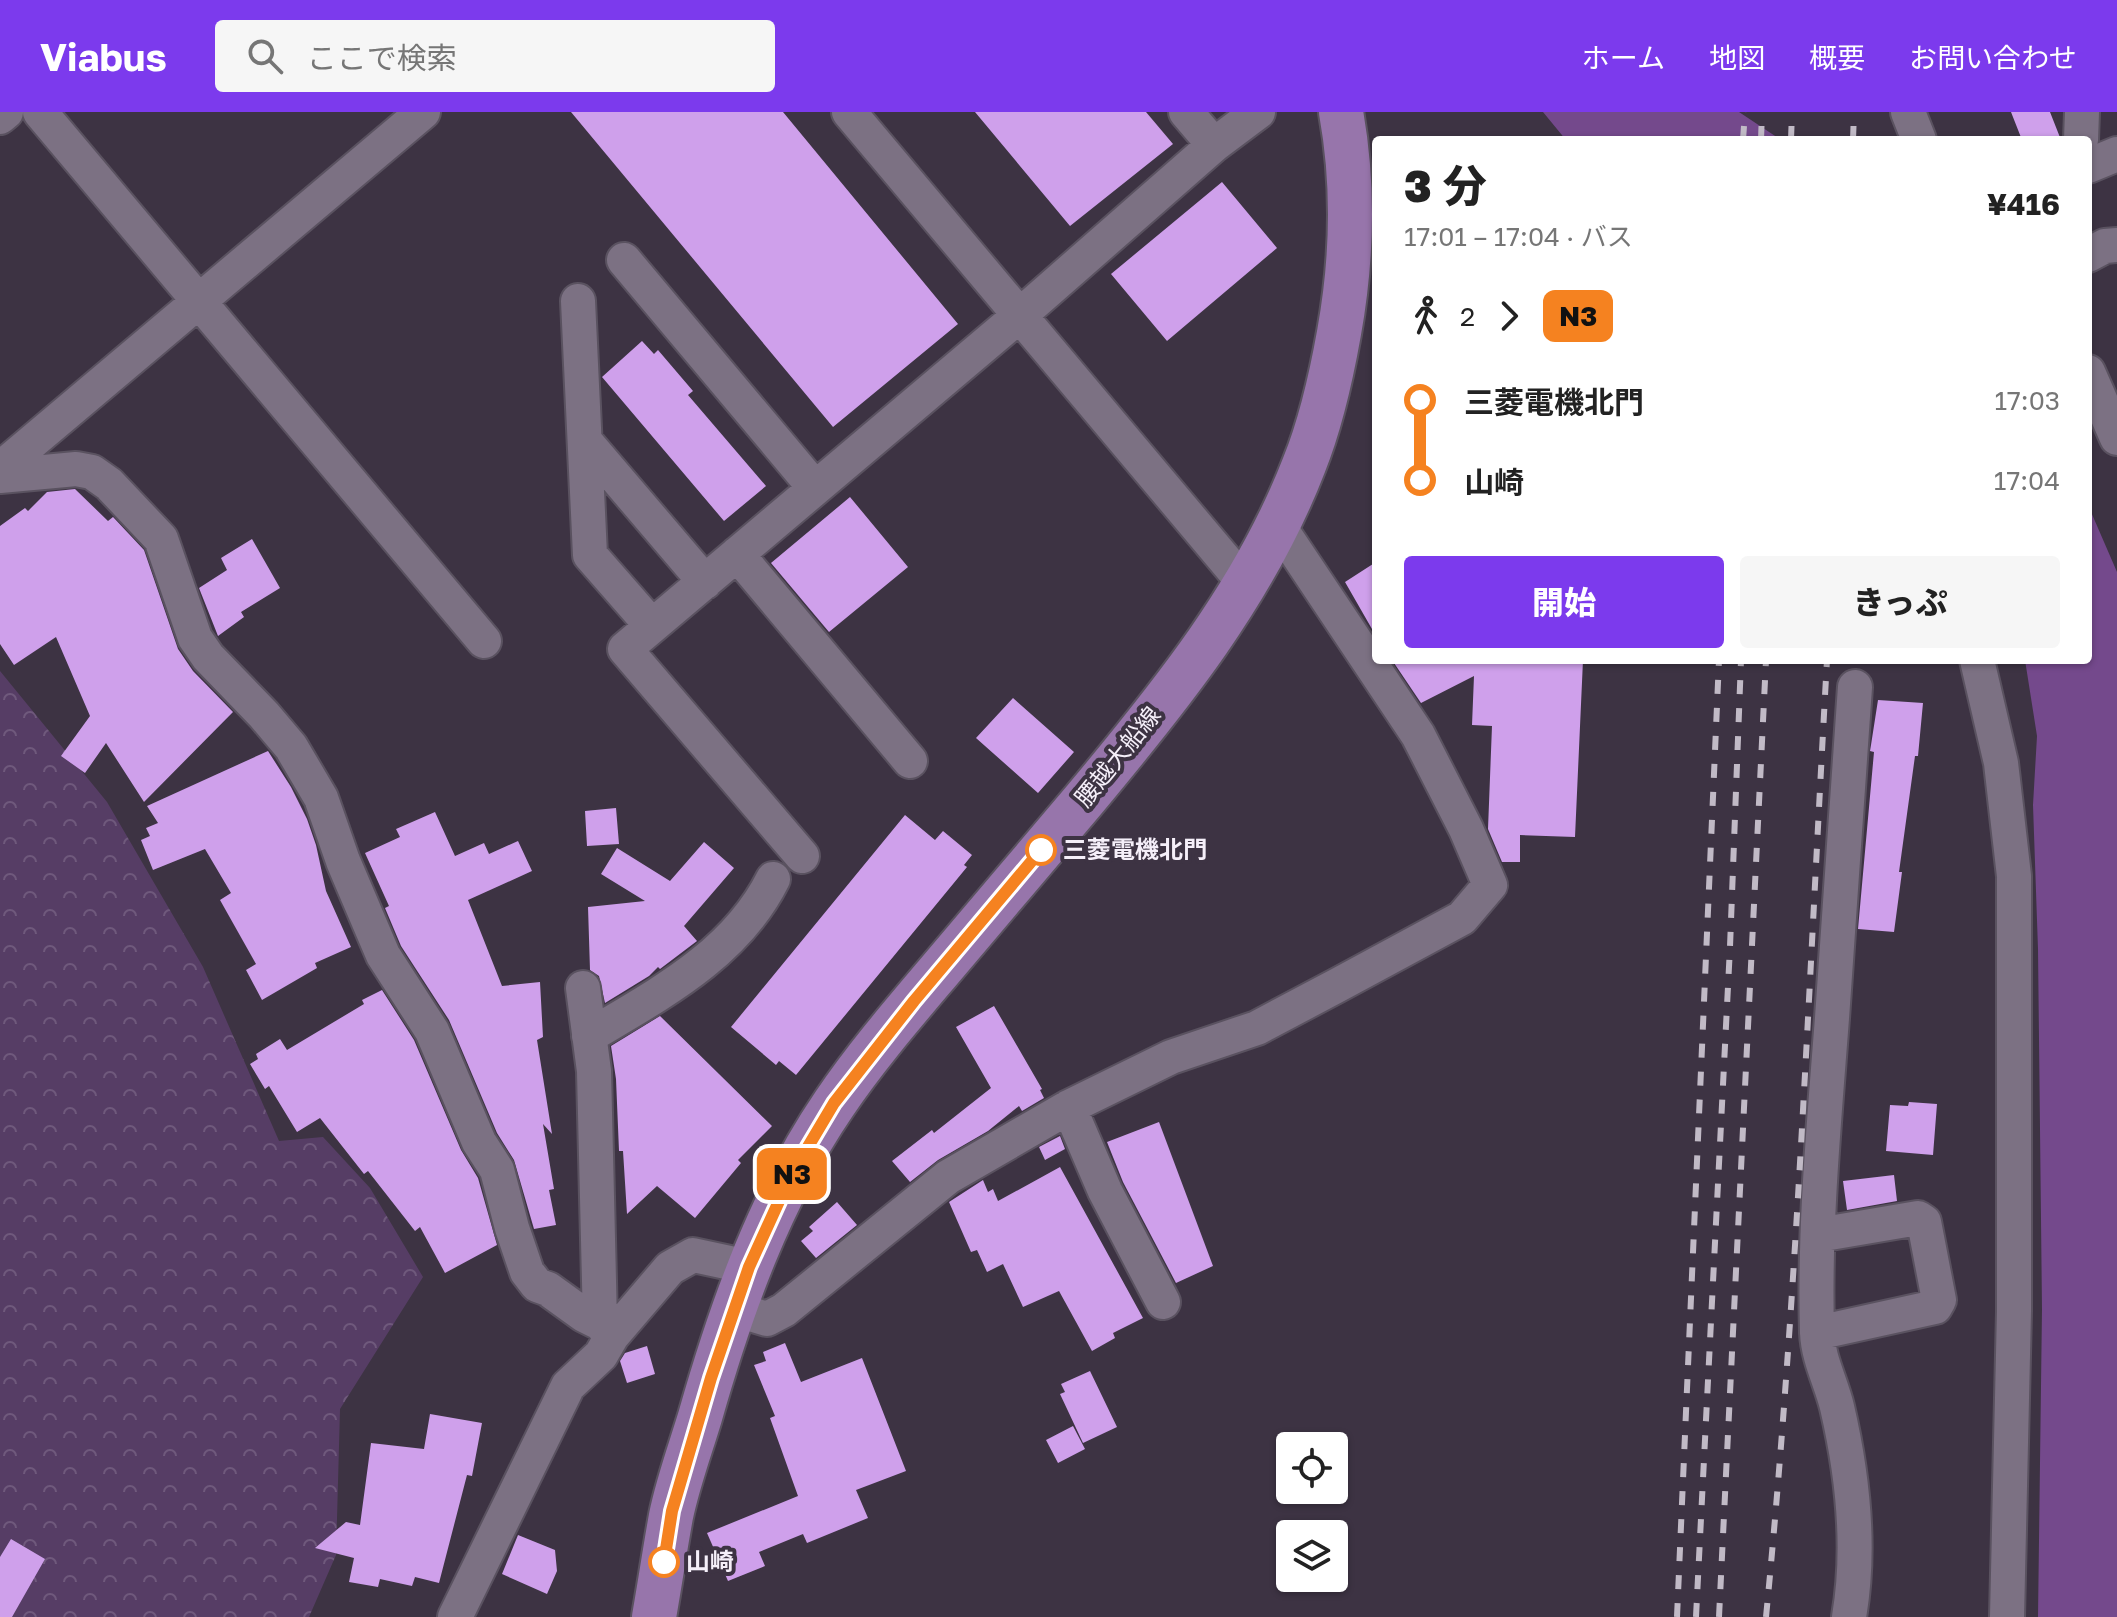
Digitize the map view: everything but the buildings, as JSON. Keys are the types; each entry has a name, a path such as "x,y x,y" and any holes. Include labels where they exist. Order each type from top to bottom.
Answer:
{"main road":[{"name":"腰越大船線","path":"654,1617 672,1511 734,1309 749,1267 790,1177 834,1103 914,1001 1110,769 1190,669 1246,585 1278,525 1305,464 1329,386 1344,305 1350,231 1346,139 1341,112"}],"street":[{"path":"0,117 6,112"},
{"path":"40,112 484,641"},
{"path":"0,469 423,112"},
{"path":"849,112 1246,585"},
{"path":"1186,112 1214,145"},
{"path":"802,856 625,649 1019,316 1214,145 1258,112"},
{"path":"1908,112 1917,136"},
{"path":"2081,136 2082,112"},
{"path":"2092,164 2117,154"},
{"path":"2092,253 2105,246 2117,245"},
{"path":"624,260 815,488"},
{"path":"578,301 590,555 652,626"},
{"path":"2099,374 2117,438"},
{"path":"585,441 705,582"},
{"path":"0,476 76,469 92,472 109,484 161,539 195,638 208,657 291,747 321,798 343,861 383,955 432,1031 479,1142 497,1170 527,1272 537,1285 548,1289 606,1330"},
{"path":"734,1309 767,1319 784,1310 948,1177 1069,1107 1171,1057 1257,1028 1284,1014 1462,918 1490,885 1466,829 1418,735 1278,525"},
{"path":"737,554 910,761"},
{"path":"1978,664 2001,763 2014,876 2014,1311 2007,1617"},
{"path":"1849,1617 1855,1558 1851,1475 1837,1404 1821,1357 1817,1333 1822,1151 1855,687"},
{"path":"589,1036 699,968 759,906 773,879"},
{"path":"455,1617 568,1386 601,1355 606,1330 594,1071 583,988"},
{"path":"1069,1107 1105,1191 1163,1302"},
{"path":"1817,1333 1935,1307 1939,1300 1924,1222 1918,1218 1818,1235"},
{"path":"606,1330 670,1268 693,1255 749,1267"}],"green space":[{"path":"0,671 107,802 203,967 279,1141 323,1137 370,1188 423,1277 340,1409 336,1555 309,1617 0,1617"}],"shaded area":[{"path":"1543,112 1739,112 1775,136 1563,136"},
{"path":"2092,514 2117,572 2117,1617 2038,1617 2042,1309 2038,949 2033,805 2037,736 2026,664 2092,664"}],"railway":[{"path":"1743,136 1745,112"},
{"path":"1761,136 1762,112"},
{"path":"1791,136 1792,112"},
{"path":"1853,136 1854,112"},
{"path":"1677,1617 1719,664"},
{"path":"1696,1617 1730,947 1741,664"},
{"path":"1719,1617 1766,664"},
{"path":"1766,1617 1794,1259 1827,664"}],"bus line":[{"name":"N3","path":"664,1562 672,1511 711,1378 749,1267 790,1177 834,1103 914,1001 1041,850"}],"place":[{"name":"三菱電機北門","path":"1041,850"},
{"name":"山崎","path":"664,1562"}]}
